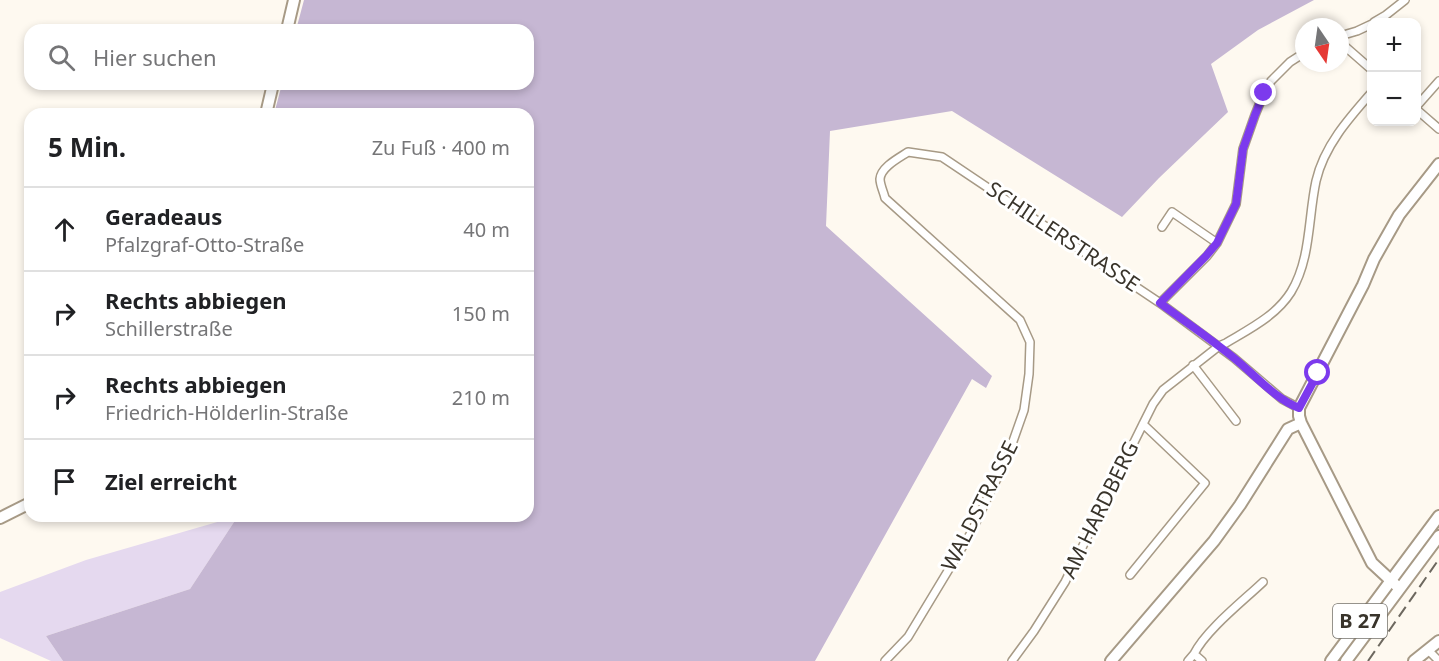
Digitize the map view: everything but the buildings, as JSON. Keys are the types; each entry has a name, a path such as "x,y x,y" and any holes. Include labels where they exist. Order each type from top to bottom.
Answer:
{"street":[{"path":"288,24 294,0"},
{"path":"1381,18 1405,0"},
{"path":"1349,34 1367,26"},
{"path":"1349,50 1367,66"},
{"path":"1160,303 1217,243 1236,204 1243,149 1264,93 1271,81 1295,59"},
{"path":"1421,102 1439,81"},
{"path":"267,108 272,90"},
{"name":"AM HARDBERG","path":"1012,661 1034,632 1065,582 1143,424 1163,390 1219,346 1264,319 1290,293 1301,270 1316,180 1325,156 1338,133 1367,97"},
{"path":"1421,113 1439,129"},
{"name":"SCHILLERSTRASSE","path":"880,180 890,163 908,152 942,157 1160,303 1219,346 1282,399 1299,408"},
{"path":"1399,588 1372,563 1301,423 1299,408 1363,285 1374,259 1399,215 1439,164"},
{"name":"WALDSTRASSE","path":"880,180 885,198 1020,320 1030,342 1029,374 1024,410 1005,464 972,531 926,608 908,637 885,661"},
{"path":"1162,227 1172,212 1217,243"},
{"path":"1193,366 1236,422"},
{"path":"1111,661 1214,541 1240,505 1288,429 1301,423"},
{"path":"1130,575 1205,483 1143,424"},
{"path":"0,518 24,506"},
{"name":"B 27","path":"1330,661 1439,516"},
{"name":"B 27","path":"1346,661 1439,536"},
{"path":"1188,661 1216,626 1263,582"},
{"path":"1414,661 1434,657 1439,641"},
{"path":"1194,654 1202,661"}],"shaded area":[{"path":"304,0 1314,0 1258,30 1211,64 1228,112 1122,217 952,111 830,131 826,226 992,376 986,388 972,379 815,661 63,661 46,636 190,589 234,522 534,522 534,108 276,108 280,90 534,90 534,24 298,24"},
{"path":"217,522 234,522 190,589 46,636 63,661 51,661 0,638 0,592 86,560"}],"railway":[{"path":"1368,661 1439,559"}],"route":[{"path":"1264,93 1243,149 1236,204 1217,243 1160,303 1234,358 1293,406 1299,408 1318,373"}]}
